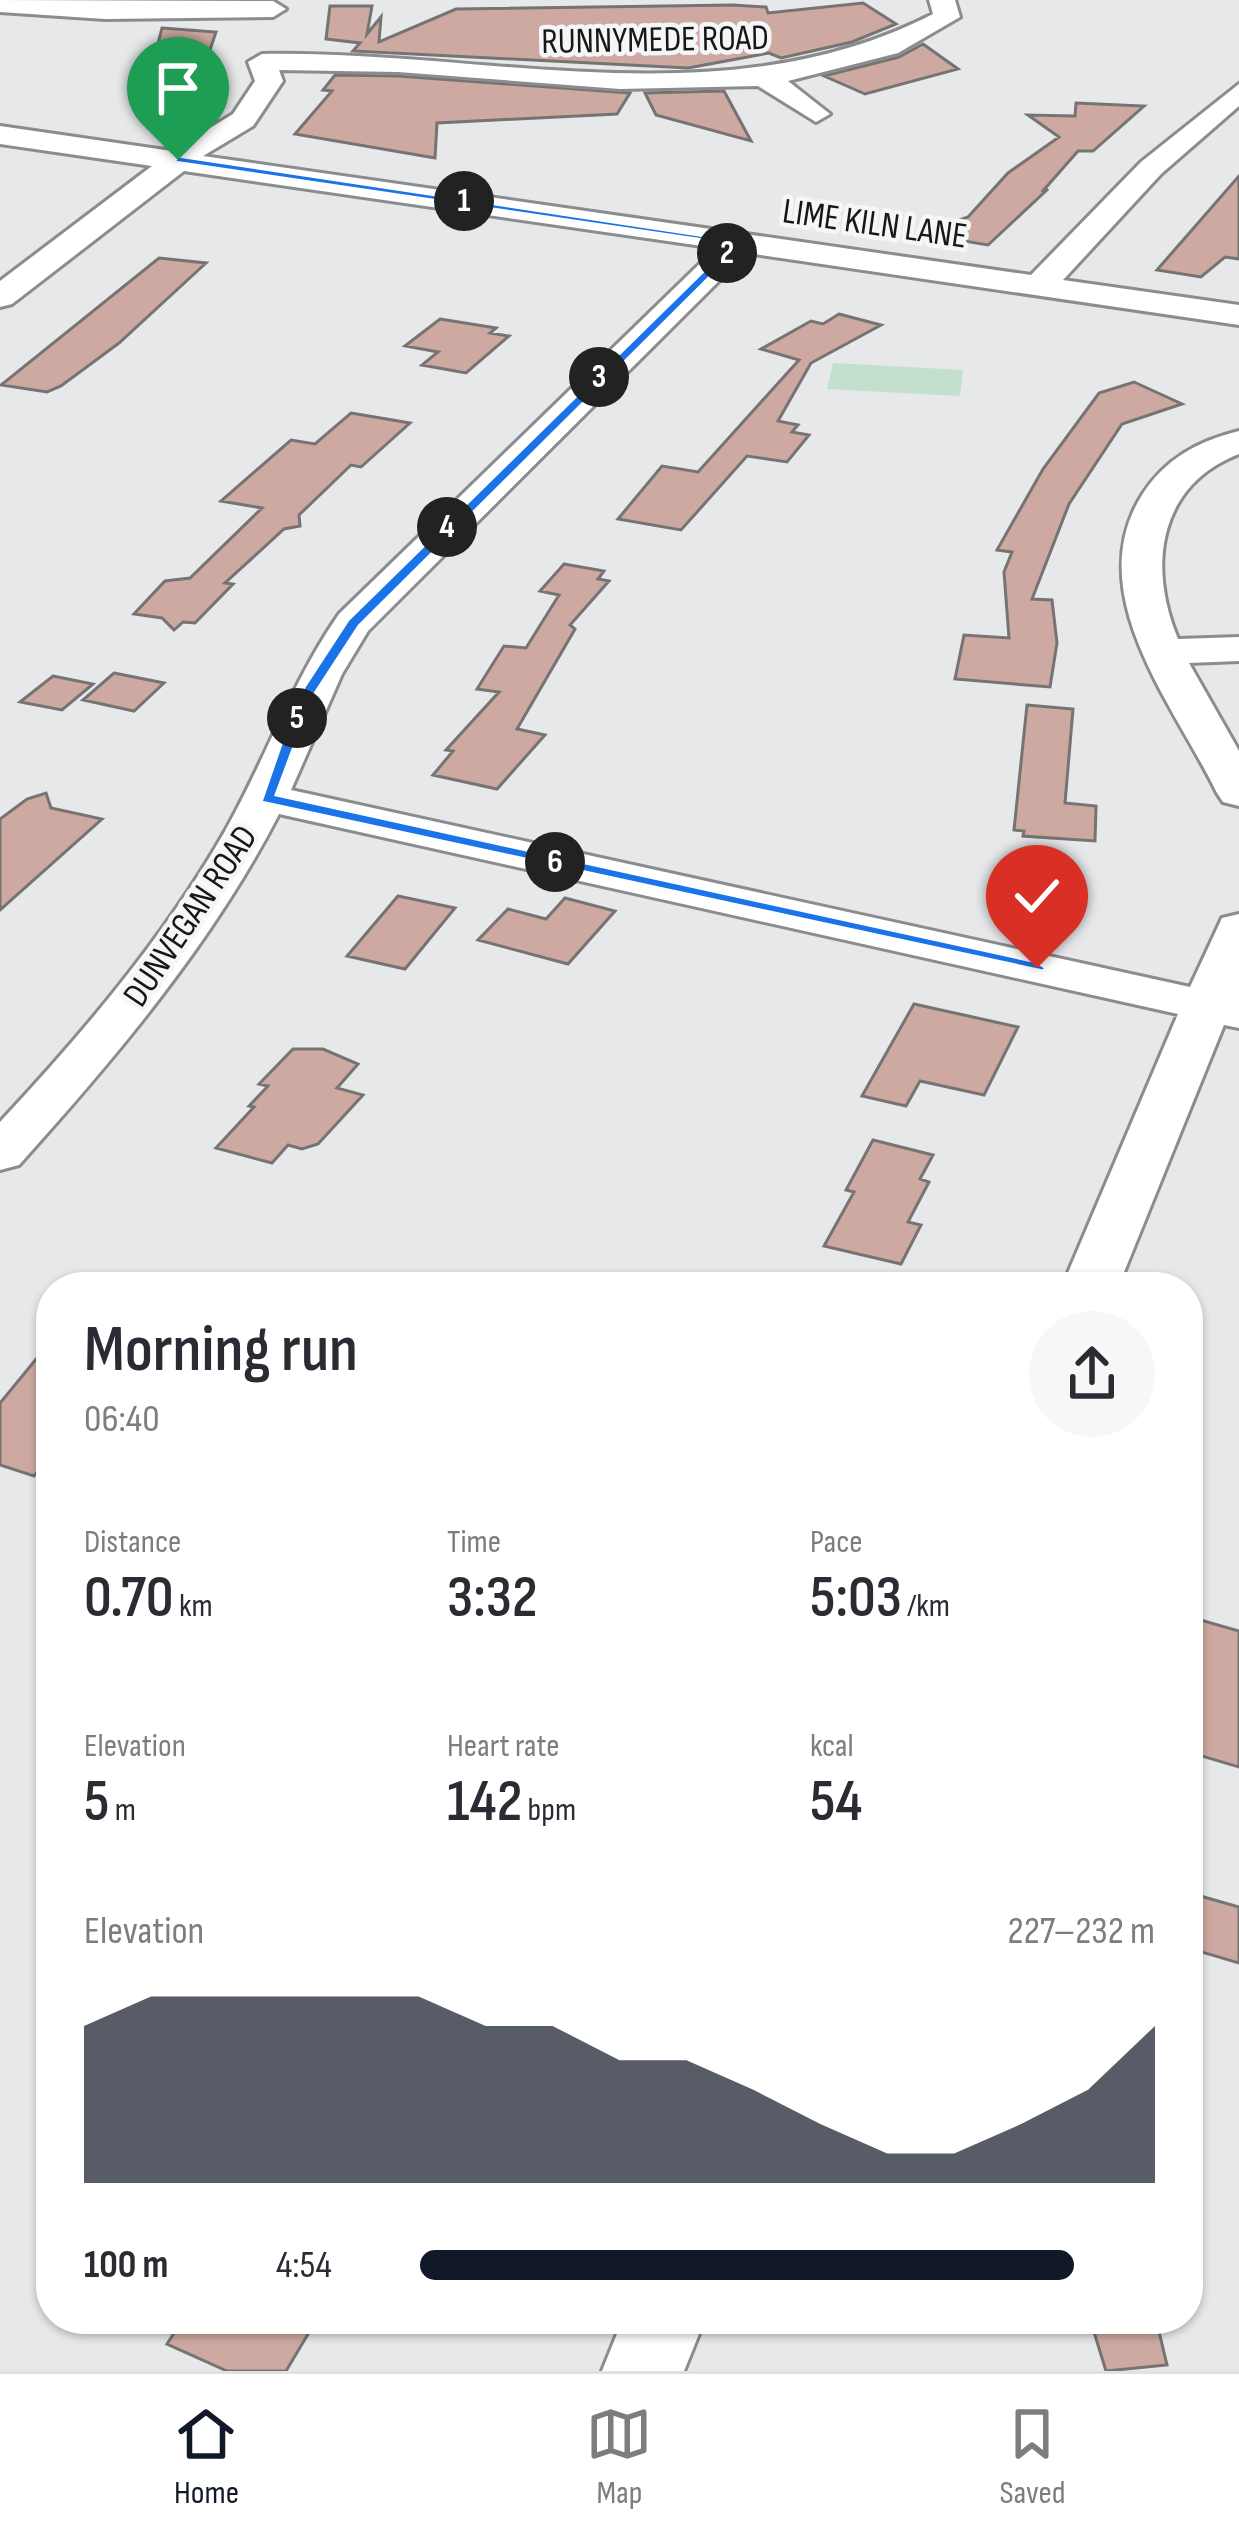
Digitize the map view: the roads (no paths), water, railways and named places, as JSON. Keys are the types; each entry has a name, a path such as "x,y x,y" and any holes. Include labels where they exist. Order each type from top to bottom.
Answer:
{"street":[{"name":"RUNNYMEDE ROAD","path":"258,80 418,65 614,82 759,74 892,46 947,16 942,0"},
{"path":"0,4 105,11 274,5 258,80 228,134 190,151 0,297"},
{"path":"759,74 816,114"},
{"path":"1039,286 1151,168 1239,92"},
{"path":"0,114 190,151 843,236"},
{"name":"LIME KILN LANE","path":"0,135 190,151 740,242 1239,315"},
{"name":"DUNVEGAN ROAD","path":"0,1154 133,1001 179,939 266,798 304,698 353,623 740,242"},
{"path":"1239,442 1192,460 1172,477 1144,533 1139,569 1164,652 1239,793"},
{"path":"1164,652 1239,650"},
{"path":"266,798 1223,1009"},
{"path":"1097,1272 1223,1009 1239,928"},
{"path":"643,2371 658,2334"}]}
